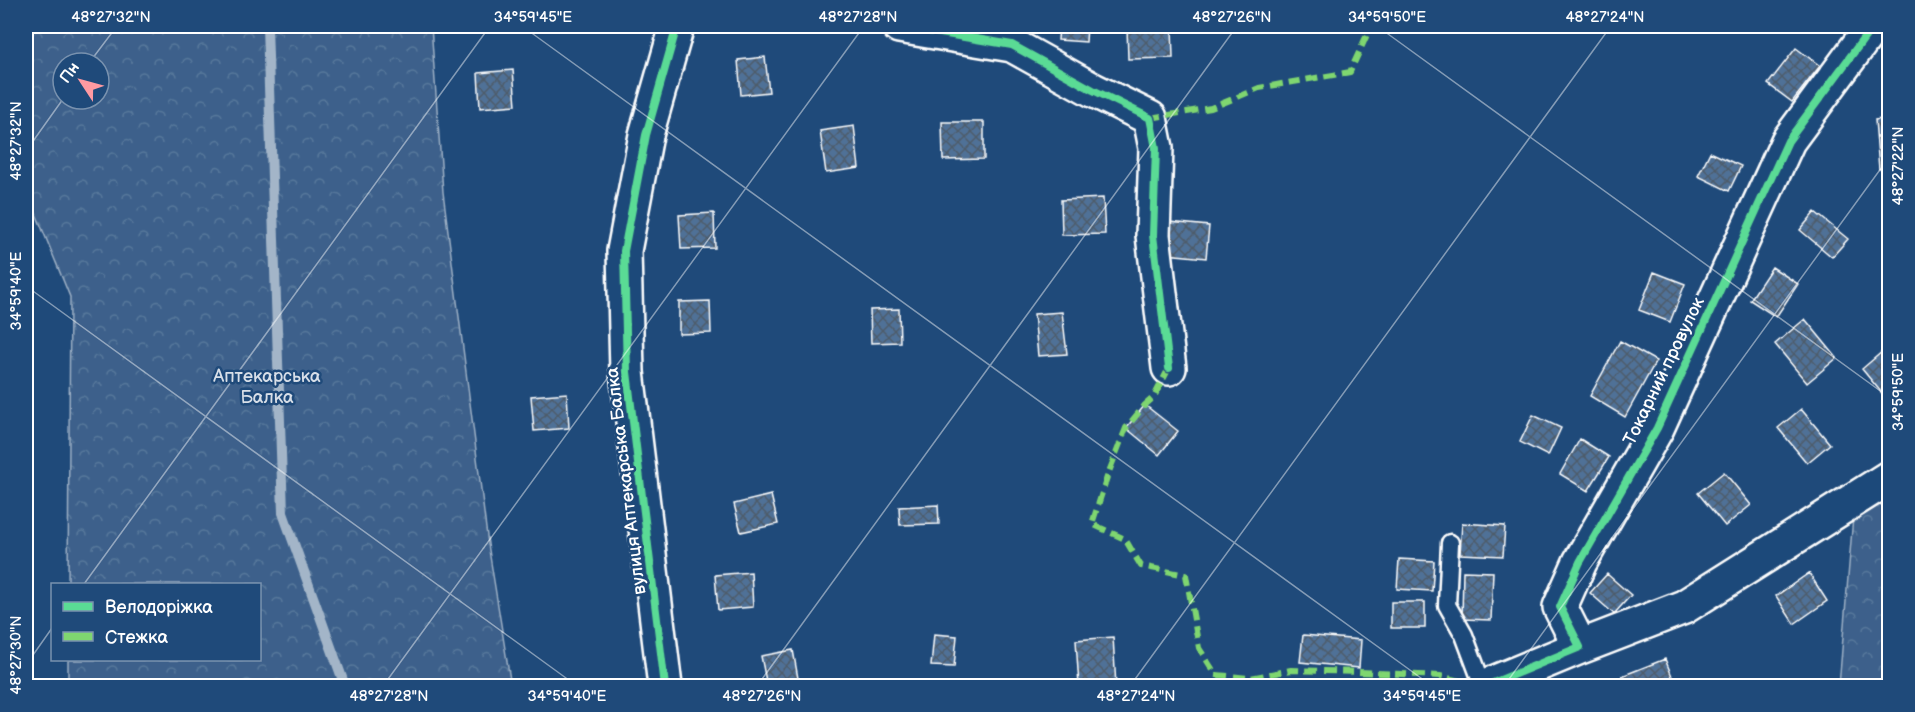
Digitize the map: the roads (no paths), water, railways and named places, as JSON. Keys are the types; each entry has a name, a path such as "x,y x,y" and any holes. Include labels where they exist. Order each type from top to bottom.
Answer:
{"street":[{"name":"вулиця Аптекарська Балка","path":"665,687 627,372 624,251 646,135 677,26"},
{"path":"898,26 1012,35 1093,90 1150,118 1156,148 1153,235 1169,368"},
{"name":"Токарний провулок","path":"1580,647 1560,607 1580,562 1657,428 1788,141 1873,26"},
{"path":"1485,687 1684,607 1890,477"}],"lane":[{"path":"1450,543 1447,605 1464,635 1485,687"}],"waterway":[{"path":"267,26 283,513 345,686"}],"park label":[{"name":"Аптекарська Балка","path":"267,386"}]}
